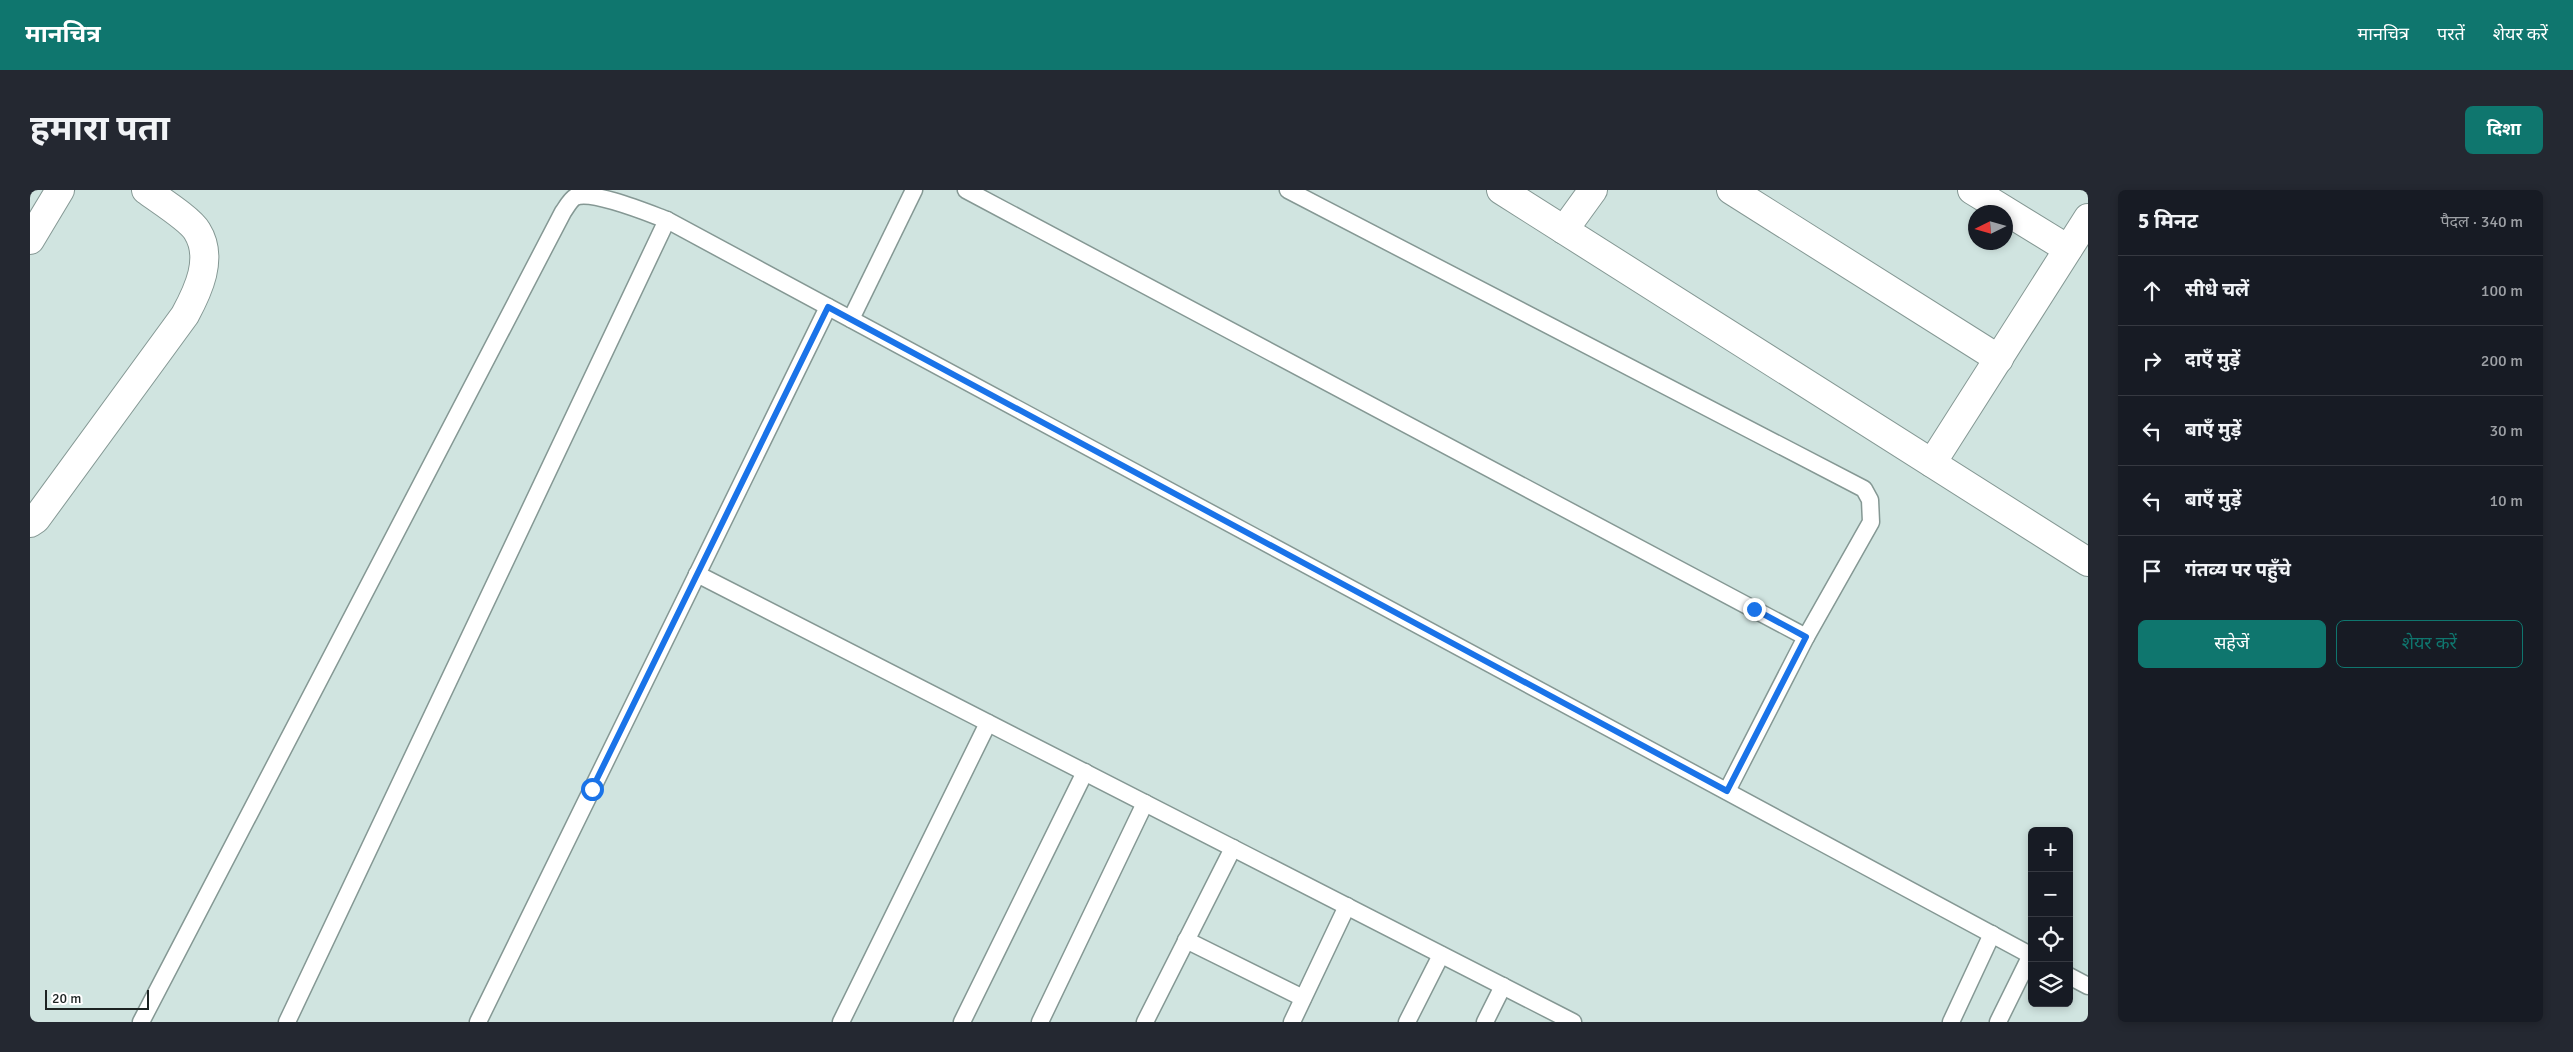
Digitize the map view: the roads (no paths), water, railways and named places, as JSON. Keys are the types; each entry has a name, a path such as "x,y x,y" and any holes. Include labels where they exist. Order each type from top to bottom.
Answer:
{"street":[{"path":"30,240 60,190"},
{"path":"30,523 36,519 185,315 199,289 204,268 203,244 197,230 146,190"},
{"path":"1501,190 2088,562"},
{"path":"1564,230 1594,190"},
{"path":"1731,190 1999,359"},
{"path":"1972,190 2068,249"},
{"path":"1932,463 2088,218"}],"lane":[{"path":"850,319 914,190"},
{"path":"966,190 1806,637"},
{"path":"1288,190 1864,489 1870,500 1871,522 1806,637 1727,791"},
{"path":"142,1022 563,212 575,197 600,195 667,220 2028,954"},
{"path":"287,1022 667,220"},
{"path":"478,1022 828,307"},
{"path":"697,574 1573,1022"},
{"path":"841,1022 988,723"},
{"path":"962,1022 1085,772"},
{"path":"1040,1022 1145,803"},
{"path":"1144,1022 1233,848"},
{"path":"1292,1022 1347,906"},
{"path":"1951,1022 1992,934"},
{"path":"1186,940 1303,998"},
{"path":"1407,1022 1441,955"},
{"path":"1998,1022 2028,962"},
{"path":"2073,978 2088,986"},
{"path":"1485,1022 1503,986"}]}
